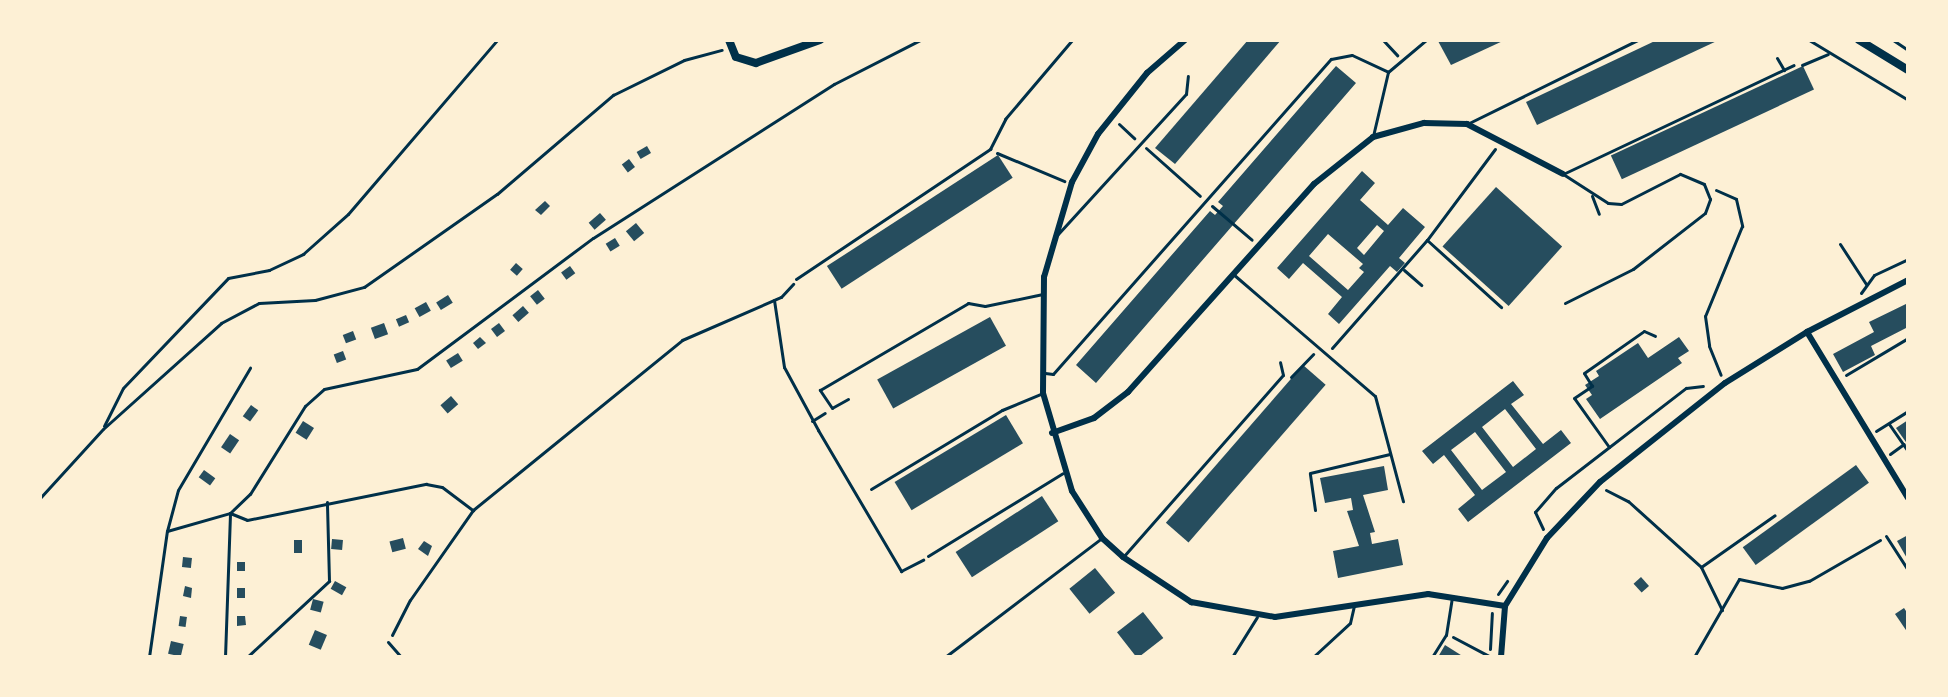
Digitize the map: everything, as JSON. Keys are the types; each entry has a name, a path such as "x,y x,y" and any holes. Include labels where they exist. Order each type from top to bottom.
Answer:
{"main road":[{"path":"729,44 739,60 756,63 820,40"},
{"path":"1859,40 1908,70"}],"street":[{"path":"1185,40 1110,116 1072,182 1055,236 1043,294 1041,373 1063,473 1102,538 1123,557 1191,602 1257,617 1290,617 1428,594 1505,606"},
{"path":"1052,433 1094,418 1128,392 1314,184 1373,137 1424,123 1467,124 1563,174"},
{"path":"1501,657 1505,606 1547,538 1600,482 1725,383 1807,332 1908,280"},
{"path":"1807,332 1908,498"}],"lane":[{"path":"796,279 990,149 1005,119 1072,40"},
{"path":"1373,137 1388,72 1426,40"},
{"path":"1467,124 1638,40"},
{"path":"1041,373 1053,374 1331,59 1352,55 1388,72"},
{"path":"1777,58 1784,70"},
{"path":"1565,303 1633,269 1705,213 1710,199 1704,184 1680,174 1621,204 1592,196 1563,174 1794,65"},
{"path":"1055,236 1071,225 1186,94 1188,76"},
{"path":"1592,196 1599,214"},
{"path":"1233,274 1375,396 1403,501"},
{"path":"848,399 832,408 820,390 968,303 985,306 1043,294"},
{"path":"1123,557 1283,375 1280,362"},
{"path":"871,489 1002,410 1043,393"},
{"path":"1315,510 1310,473 1390,454"},
{"path":"928,556 1063,473"},
{"path":"945,657 1102,538"},
{"path":"1884,538 1908,570"},
{"path":"1432,657 1446,635 1452,597"},
{"path":"1313,657 1350,623 1354,606"},
{"path":"1232,657 1257,617"},
{"path":"388,642 401,657"}],"path":[{"path":"103,429 123,388 228,278 269,270 303,254 348,214 440,112 497,40"},
{"path":"167,531 230,513 253,485 305,406 324,389 417,369 593,238 834,84 920,40"},
{"path":"1383,40 1402,60"},
{"path":"1809,40 1908,100"},
{"path":"1893,40 1908,50"},
{"path":"40,498 103,429 221,323 259,303 315,300 364,287 497,194 613,95 684,60 729,44"},
{"path":"1794,65 1832,54"},
{"path":"1110,116 1259,247"},
{"path":"1326,354 1404,270 1502,140"},
{"path":"1006,157 1058,180"},
{"path":"1704,184 1736,199 1742,226 1705,316 1709,346 1722,378"},
{"path":"1427,240 1501,307"},
{"path":"1840,244 1866,285"},
{"path":"1404,270 1421,285"},
{"path":"388,642 410,600 473,510 682,340 774,300 796,279"},
{"path":"774,300 784,367 812,421 901,571 928,556"},
{"path":"1609,447 1574,398 1592,386 1584,373 1644,331 1655,336"},
{"path":"1836,381 1908,338"},
{"path":"1283,375 1291,377 1319,348"},
{"path":"149,657 167,531 176,495 250,368"},
{"path":"812,421 832,408"},
{"path":"1869,435 1908,411"},
{"path":"1889,424 1908,451"},
{"path":"1883,458 1904,444"},
{"path":"1586,465 1600,482 1701,567 1722,610"},
{"path":"230,513 247,520 432,484 473,510"},
{"path":"176,495 182,495"},
{"path":"247,657 329,581 327,502"},
{"path":"225,657 230,513"},
{"path":"1701,567 1775,515"},
{"path":"1694,657 1739,579 1782,588 1809,581 1884,538"},
{"path":"1446,635 1491,657"}],"building":[{"path":"1248,40 1281,40 1175,164 1155,148"},
{"path":"1441,40 1505,40 1451,65 1438,41"},
{"path":"1657,40 1719,40 1537,125 1526,102"},
{"path":"1336,66 1356,83 1096,383 1076,365 1210,211 1215,215 1223,206 1218,202"},
{"path":"1803,66 1814,90 1622,179 1611,156"},
{"path":"647,146 651,153 641,159 637,152"},
{"path":"998,155 1013,178 842,289 827,266"},
{"path":"629,159 635,167 628,172 622,164"},
{"path":"1362,171 1375,183 1360,200 1388,225 1403,208 1425,227 1399,258 1405,263 1397,272 1390,266 1339,324 1328,314 1342,297 1303,263 1289,279 1277,268","holes":["1377,225 1384,231 1364,255 1357,248","1328,234 1363,264 1359,268 1364,272 1348,290 1309,256"]},
{"path":"1496,187 1562,247 1509,306 1442,246"},
{"path":"545,201 550,206 541,215 535,210"},
{"path":"600,213 606,220 595,230 589,223"},
{"path":"636,223 644,233 634,241 626,231"},
{"path":"615,238 620,246 610,251 606,244"},
{"path":"516,263 523,269 517,276 510,270"},
{"path":"570,266 575,273 566,280 561,272"},
{"path":"538,290 545,299 537,305 530,296"},
{"path":"448,295 453,303 441,310 436,302"},
{"path":"426,302 431,311 419,317 415,308"},
{"path":"1908,303 1908,327 1871,346 1875,355 1843,372 1833,354 1874,332 1869,322"},
{"path":"523,306 529,313 518,322 512,315"},
{"path":"406,315 409,322 399,327 396,319"},
{"path":"990,317 1006,346 893,408 877,380"},
{"path":"384,323 388,334 375,339 371,328"},
{"path":"499,323 505,331 497,337 491,329"},
{"path":"353,331 356,339 346,343 343,335"},
{"path":"480,337 486,343 478,349 473,343"},
{"path":"1679,337 1689,351 1678,358 1682,363 1600,419 1586,399 1592,395 1585,385 1599,376 1596,371 1638,343 1648,358"},
{"path":"343,351 346,359 337,363 334,355"},
{"path":"458,353 463,361 451,368 446,360"},
{"path":"1303,365 1326,385 1189,542 1166,523"},
{"path":"1513,381 1524,395 1511,404 1543,444 1561,430 1571,443 1468,522 1458,509 1475,495 1444,455 1433,464 1422,451","holes":["1505,409 1536,449 1513,467 1482,427","1475,432 1506,472 1482,490 1451,450"]},
{"path":"451,396 458,404 448,413 440,405"},
{"path":"251,405 258,410 250,422 243,416"},
{"path":"1006,415 1023,443 912,510 895,482"},
{"path":"1908,420 1908,445 1896,428"},
{"path":"303,421 314,428 307,440 296,433"},
{"path":"230,434 239,440 230,453 221,447"},
{"path":"1856,465 1869,483 1756,565 1743,547"},
{"path":"1384,466 1388,490 1363,495 1375,532 1370,533 1372,544 1398,539 1403,565 1338,578 1333,551 1359,546 1347,511 1353,510 1351,498 1325,503 1320,478"},
{"path":"204,470 215,478 210,486 199,477"},
{"path":"1042,496 1058,521 972,577 956,552"},
{"path":"1908,535 1908,560 1897,541"},
{"path":"403,538 406,549 392,552 389,542"},
{"path":"332,539 343,540 342,550 331,549"},
{"path":"294,540 302,540 302,553 294,553"},
{"path":"424,541 432,546 428,556 418,549"},
{"path":"183,557 192,558 191,568 182,567"},
{"path":"237,562 245,562 245,571 237,571"},
{"path":"1095,568 1115,593 1089,614 1069,589"},
{"path":"1641,577 1649,586 1642,593 1634,584"},
{"path":"335,581 346,587 342,595 331,589"},
{"path":"185,586 192,588 191,598 183,596"},
{"path":"237,588 245,588 245,598 237,598"},
{"path":"313,599 324,602 321,612 310,610"},
{"path":"1904,608 1908,614 1908,633 1895,614"},
{"path":"1143,612 1163,638 1136,657 1117,632"},
{"path":"180,616 187,617 186,627 179,626"},
{"path":"237,616 245,616 246,625 237,626"},
{"path":"315,630 327,635 321,650 309,645"},
{"path":"171,641 184,644 181,657 168,654"},
{"path":"1445,645 1464,657 1438,657"}]}
